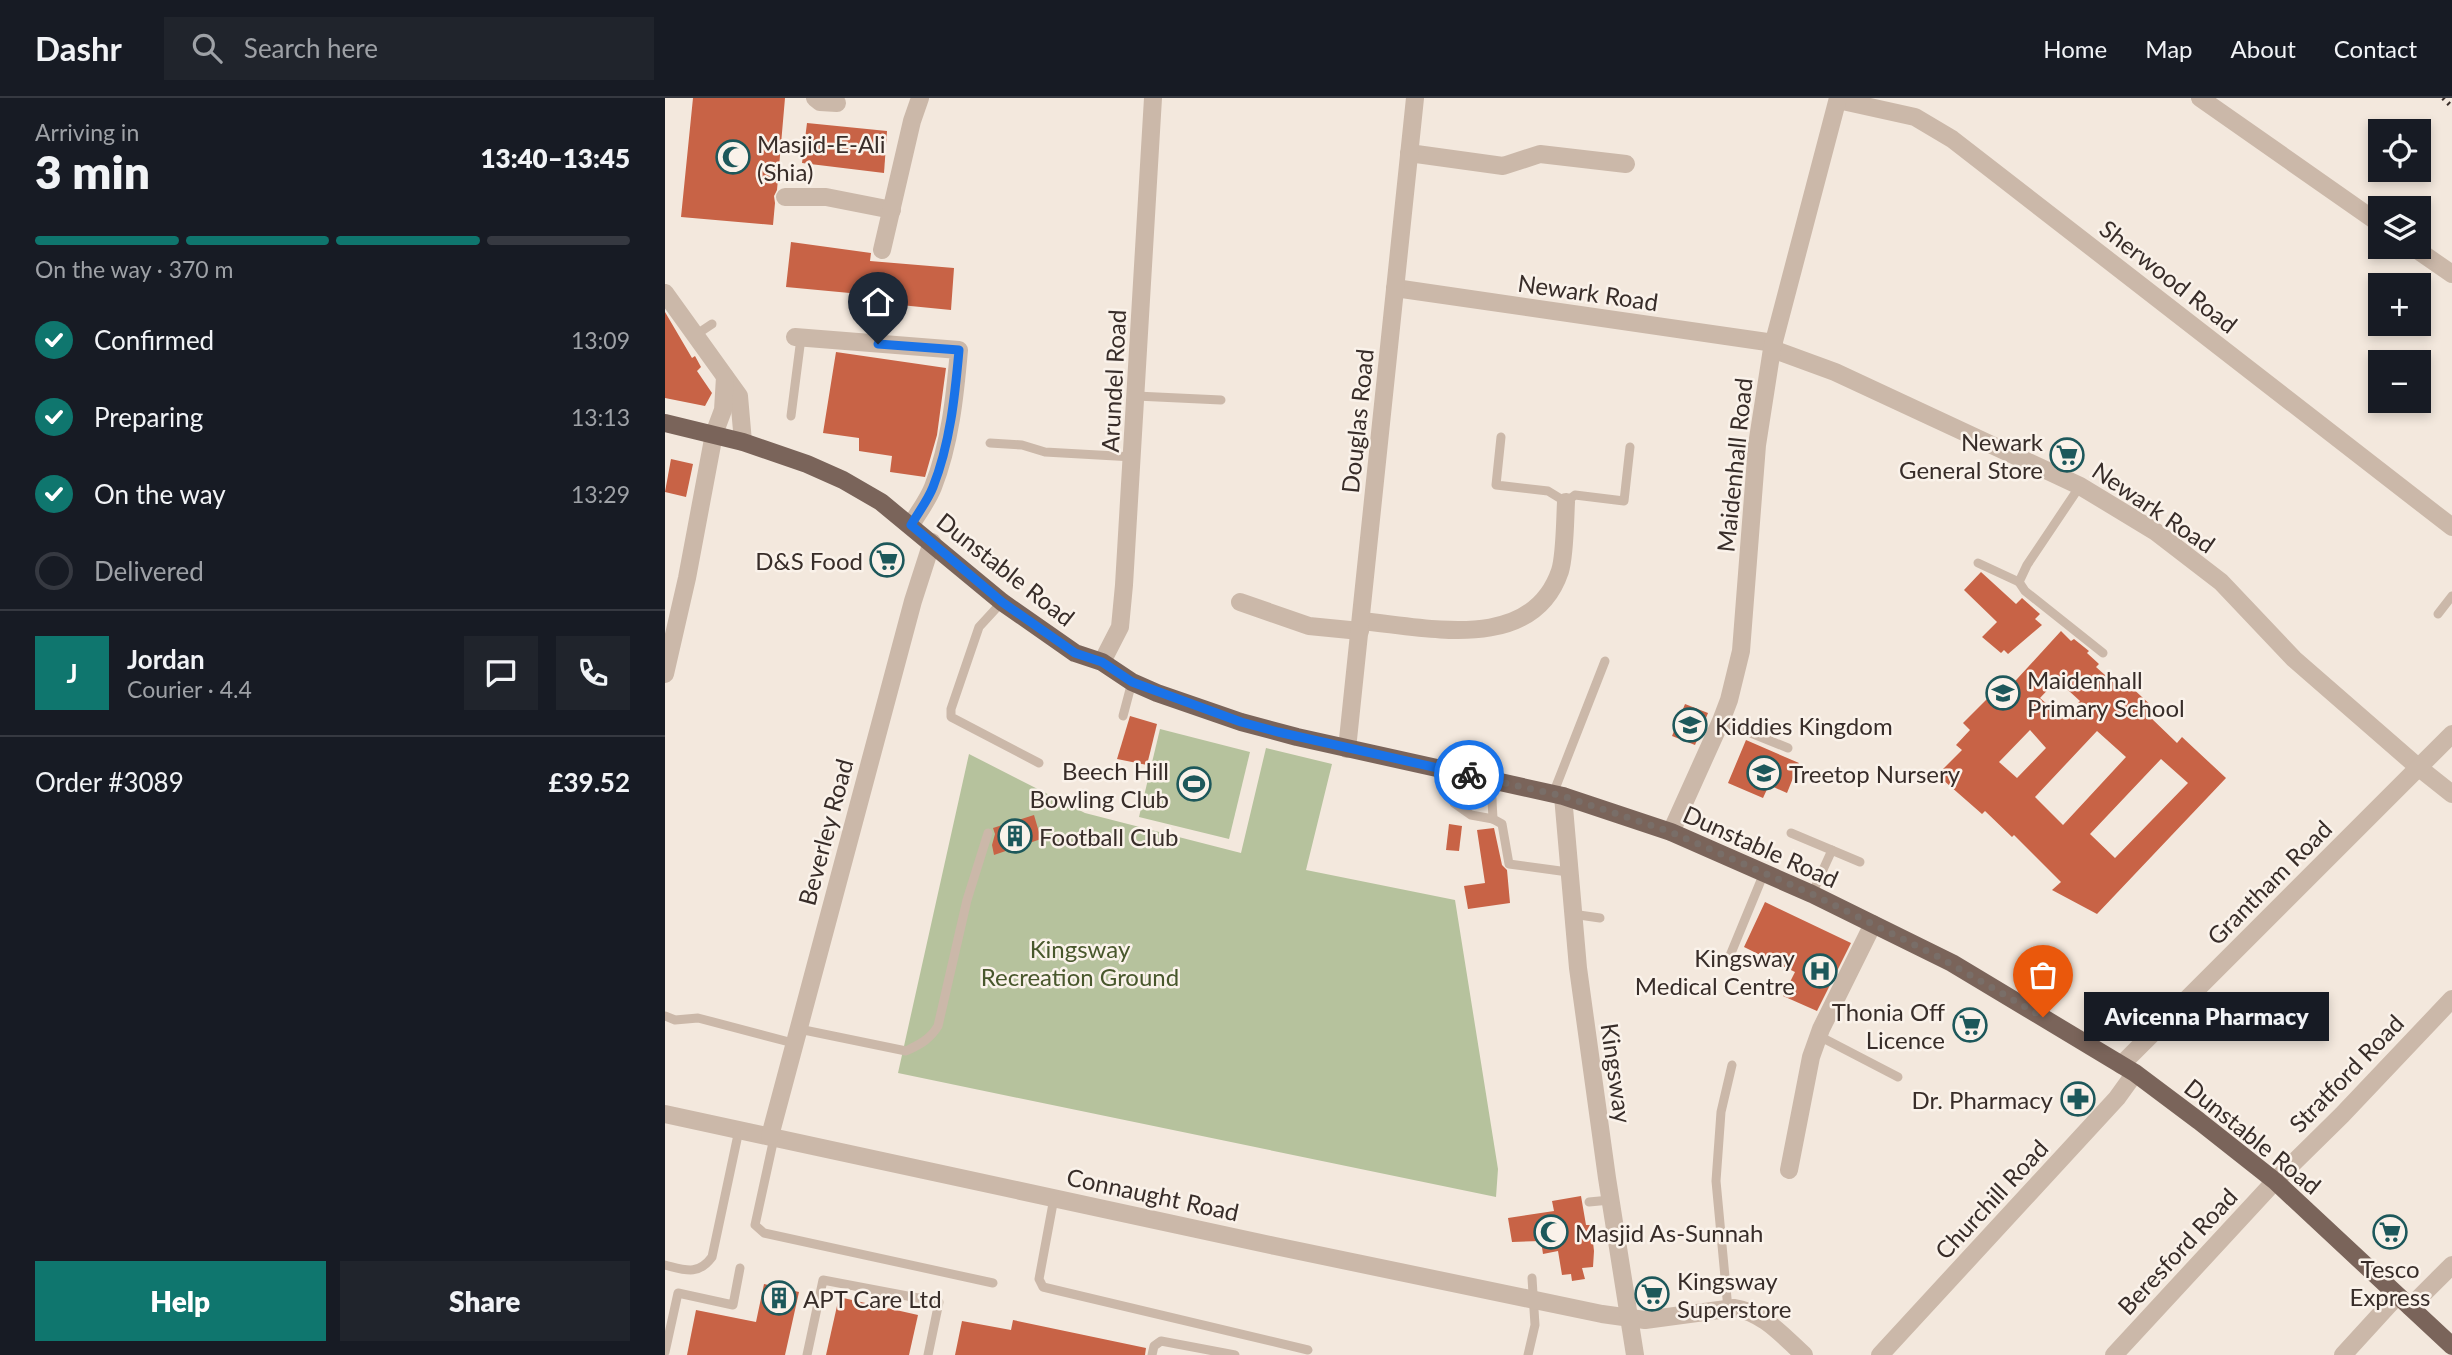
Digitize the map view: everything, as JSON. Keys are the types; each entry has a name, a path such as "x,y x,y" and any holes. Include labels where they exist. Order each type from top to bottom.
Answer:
{"main road":[{"name":"Dunstable Road","path":"665,423 743,442 807,464 843,480 881,502 911,525 1002,602 1075,653 1102,662 1132,682 1241,722 1347,749 1558,795 1671,832 1812,894 1952,963 2128,1069 2275,1181 2452,1346"}],"street":[{"path":"815,98 820,102 837,103"},
{"path":"882,250 912,121 921,98"},
{"name":"Arundel Road","path":"1102,662 1120,627 1133,457 1153,98"},
{"name":"Douglas Road","path":"1347,749 1415,98"},
{"path":"2200,98 2368,215"},
{"name":"Maidenhall Road","path":"1671,832 1721,721 1741,651 1757,445 1773,346 1838,99"},
{"name":"Sherwood Road","path":"1838,99 1915,117 1952,139 2452,527"},
{"path":"1409,153 1503,166 1540,154 1626,164"},
{"path":"785,197 826,197 892,210"},
{"path":"2430,259 2452,274"},
{"name":"Newark Road","path":"1395,288 1773,346 2080,486 2156,533 2221,582 2294,659 2452,794"},
{"path":"665,293 739,396 743,442"},
{"path":"798,338 959,350 956,386 944,453 933,489 911,525"},
{"path":"665,674 687,578 714,434 723,410 725,377"},
{"path":"1240,603 1309,626 1469,632 1504,626 1541,605 1560,570 1566,502"},
{"name":"Beverley Road","path":"772,1137 795,1036 913,601 932,542"},
{"name":"Grantham Road","path":"2128,1069 2452,734"},
{"name":"Kingsway","path":"1558,795 1610,1200 1635,1355"},
{"path":"1790,1170 1811,1057 1873,924"},
{"name":"Stratford Road","path":"2275,1181 2452,999"},
{"name":"Churchill Road","path":"1880,1355 2117,1098 2128,1069"},
{"name":"Connaught Road","path":"665,1114 1630,1319 1645,1320 1728,1309"},
{"name":"Beresford Road","path":"2114,1355 2275,1181"},
{"path":"2343,1355 2403,1302 2452,1265"},
{"path":"1728,1309 1746,1310 1767,1321 1804,1355"}],"lane":[{"path":"697,334 712,324"},
{"path":"791,416 798,338"},
{"path":"1136,396 1221,400"},
{"path":"1501,437 1496,485 1548,491 1566,502 1575,495 1624,501 1630,447"},
{"path":"990,443 1022,445 1045,452 1133,457"},
{"path":"2019,582 2027,565 2080,486"},
{"path":"1978,563 2019,582 2025,591 2103,653"},
{"path":"2438,614 2452,597"},
{"path":"1002,602 979,627 951,709 951,717 1039,763"},
{"path":"1558,795 1605,660"},
{"path":"1123,716 1132,682"},
{"path":"1721,721 1788,748"},
{"path":"1452,771 1454,803 1471,816 1493,819 1502,824 1509,864 1568,872"},
{"path":"1491,780 1493,819"},
{"path":"665,1016 675,1020 698,1018 795,1036 906,1051 923,1043 932,1036 938,1026 967,900 988,833"},
{"path":"1791,833 1860,862"},
{"path":"1812,894 1832,850"},
{"path":"1729,958 1764,873"},
{"path":"1572,914 1600,918"},
{"path":"1819,1035 1898,1077"},
{"path":"1728,1309 1716,1181 1721,1112 1732,1065"},
{"path":"665,1265 689,1271 705,1267 712,1257 739,1130"},
{"path":"772,1137 755,1225 764,1233 993,1283"},
{"path":"1054,1198 1039,1279 1043,1287 1308,1350"},
{"path":"1589,1202 1610,1200"},
{"path":"665,1352 678,1293 733,1305 740,1268"},
{"path":"1528,1355 1535,1325 1532,1278"},
{"path":"807,1355 823,1280 939,1302 928,1355"},
{"path":"1151,1355 1154,1346 1161,1341 1234,1355"}],"green space":[{"name":"Beech Hill Bowling Club","path":"1160,729 1250,752 1229,839 1139,817"},
{"name":"Kingsway Recreation Ground","path":"1266,748 1332,764 1306,870 1455,900 1498,1169 1496,1197 898,1073 969,754 1085,813 1241,853"}],"building":[{"name":"Masjid-E-Ali (Shia)","path":"693,98 785,98 773,225 681,217"},
{"path":"807,123 887,131 884,173 802,163"},
{"path":"791,242 871,253 870,261 954,268 951,310 870,302 871,295 786,287"},
{"path":"665,312 692,358 695,356 701,367 697,371 712,393 705,406 665,398"},
{"path":"836,352 946,368 937,435 925,477 890,472 892,456 859,451 859,438 823,433"},
{"path":"671,459 693,464 686,497 665,492"},
{"path":"1981,572 2016,604 2022,598 2040,614 2035,619 2042,625 2008,654 2004,650 2001,653 1982,637 1997,622 1964,590"},
{"path":"2061,631 2071,641 2074,639 2089,651 2087,653 2099,664 2096,667 2123,691 2129,685 2155,709 2149,716 2177,743 2182,737 2226,778 2097,914 2052,890 2061,882 2014,835 2012,837 1985,811 1982,814 1942,779 1947,773 1943,769 1962,750 1956,745 1970,730 1963,723 1989,697 1995,703","holes":["2057,680 2080,701 2064,719 2040,698","2030,730 2046,748 2017,778 1999,762","2097,731 2126,757 2063,825 2035,797","2161,759 2188,783 2115,858 2090,834"]},
{"name":"Kiddies Kingdom","path":"1685,704 1708,713 1695,745 1672,736"},
{"name":"Beech Hill Bowling Club","path":"1130,716 1157,724 1147,765 1117,759"},
{"name":"Treetop Nursery","path":"1746,740 1799,763 1787,793 1769,785 1763,798 1728,783"},
{"name":"Football Club","path":"1034,815 1041,839 994,855 993,828"},
{"path":"1449,824 1462,826 1459,851 1446,850"},
{"path":"1494,828 1502,865 1507,870 1510,903 1468,909 1464,886 1485,883 1477,830"},
{"path":"1765,902 1851,943 1817,1011 1783,996 1795,972 1744,947"},
{"name":"Masjid As-Sunnah","path":"1581,1196 1586,1225 1591,1225 1593,1267 1582,1268 1585,1279 1572,1281 1571,1274 1562,1275 1558,1251 1543,1254 1541,1241 1512,1242 1508,1218 1554,1211 1552,1201"},
{"path":"764,1284 799,1292 785,1355 687,1355 696,1310 756,1322"},
{"path":"839,1297 918,1315 909,1355 826,1355"},
{"path":"1013,1320 1146,1348 1145,1355 955,1355 962,1321 1011,1330"}],"railway":[{"path":"2443,98 2452,107"}],"way so far":[{"path":"1469,775 1563,796 1671,832 1812,894 1952,963 2043,1017"}],"place":[{"name":"Masjid-E-Ali (Shia)","path":"733,157"},
{"name":"Newark General Store","path":"2067,455"},
{"name":"D&S Food","path":"887,560"},
{"name":"Maidenhall Primary School","path":"2003,693"},
{"name":"Kiddies Kingdom","path":"1690,725"},
{"name":"Treetop Nursery","path":"1764,773"},
{"name":"Beech Hill Bowling Club","path":"1194,784"},
{"name":"Football Club","path":"1015,836"},
{"name":"Kingsway Medical Centre","path":"1820,971"},
{"name":"Avicenna Pharmacy","path":"2043,1017"},
{"name":"Thonia Off Licence","path":"1970,1025"},
{"name":"Dr. Pharmacy","path":"2078,1099"},
{"name":"Masjid As-Sunnah","path":"1551,1232"},
{"name":"Tesco Express","path":"2390,1232"},
{"name":"Kingsway Superstore","path":"1652,1294"},
{"name":"APT Care Ltd","path":"779,1298"}],"route":[{"path":"878,344 959,350 956,386 944,453 933,489 911,525 1002,602 1075,653 1102,662 1132,682 1157,693 1241,722 1297,737 1469,775"}]}
